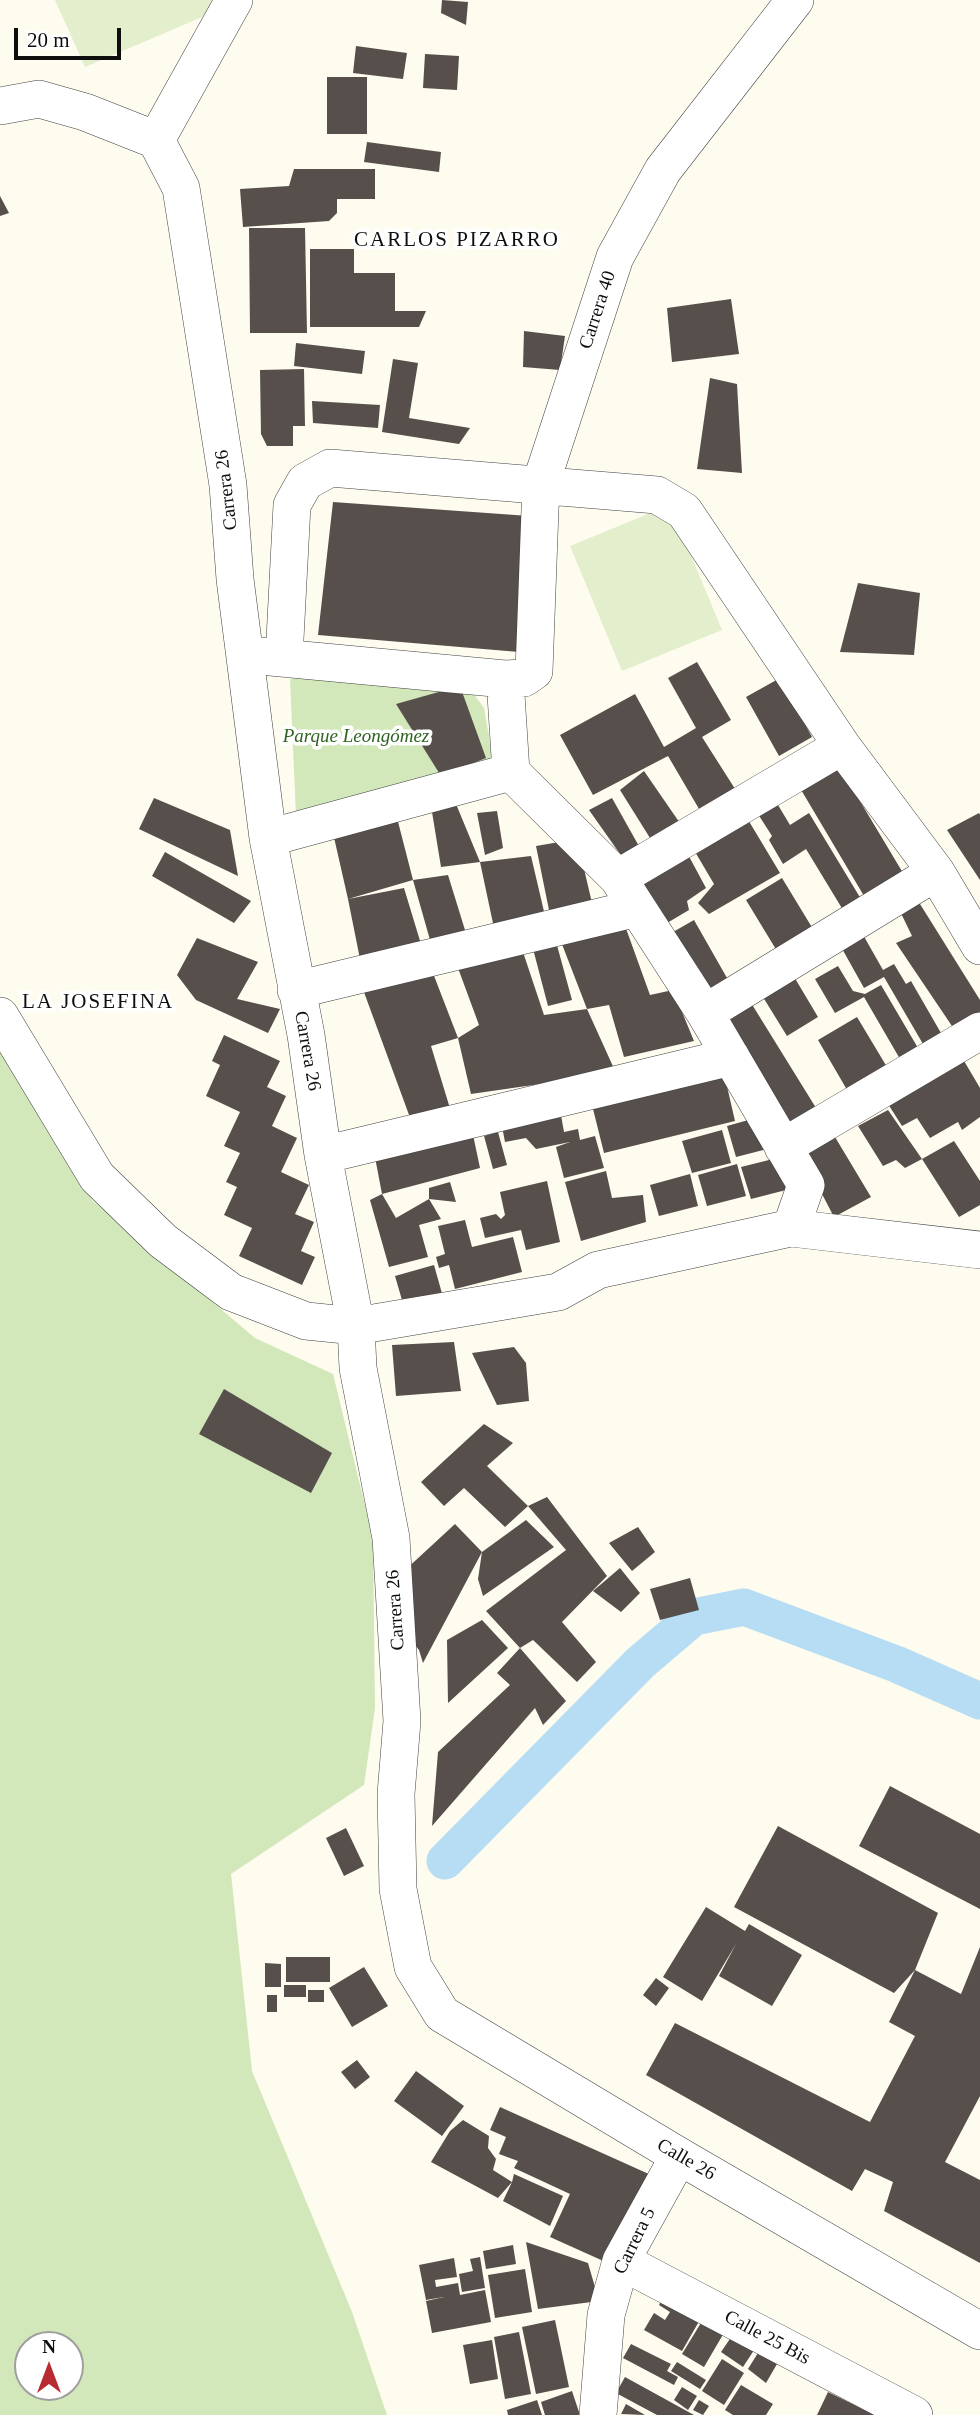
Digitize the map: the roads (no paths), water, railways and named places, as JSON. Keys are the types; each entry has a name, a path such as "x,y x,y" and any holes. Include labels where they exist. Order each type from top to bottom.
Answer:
{"street":[{"path":"0,106 39,99 85,112 156,140 234,0"},
{"name":"Carrera 40","path":"511,772 541,483 615,257 663,170 795,0"},
{"name":"Carrera 26","path":"156,140 181,188 228,485 235,579 268,838 306,1035 323,1155 356,1326 358,1368 391,1538 402,1721 396,1794 398,1889 413,1967"},
{"path":"284,658 292,505 305,482 330,468 541,483 657,495 684,511 842,746 936,872 980,946"},
{"path":"245,655 520,675"},
{"path":"618,878 842,746"},
{"path":"268,838 511,772 618,878 705,1013 806,1185 792,1228"},
{"path":"705,1013 936,872"},
{"path":"296,990 637,908"},
{"path":"0,1016 97,1177 163,1241 231,1292 306,1321 356,1326 558,1292 598,1270 792,1228 980,1250"},
{"path":"783,1147 980,1031"},
{"path":"323,1155 731,1056"},
{"name":"Calle 26","path":"413,1967 442,2014 679,2157 980,2331"},
{"name":"Carrera 5","path":"598,2415 606,2315 621,2261 679,2157"},
{"name":"Calle 25 Bis","path":"621,2261 914,2415"}],"waterway":[{"path":"445,1861 640,1663 694,1617 744,1607 896,1664 980,1701"}],"district":[{"name":"CARLOS PIZARRO","path":"457,240"},
{"name":"LA JOSEFINA","path":"98,1002"}],"park label":[{"name":"Parque Leongómez","path":"356,737"}]}
